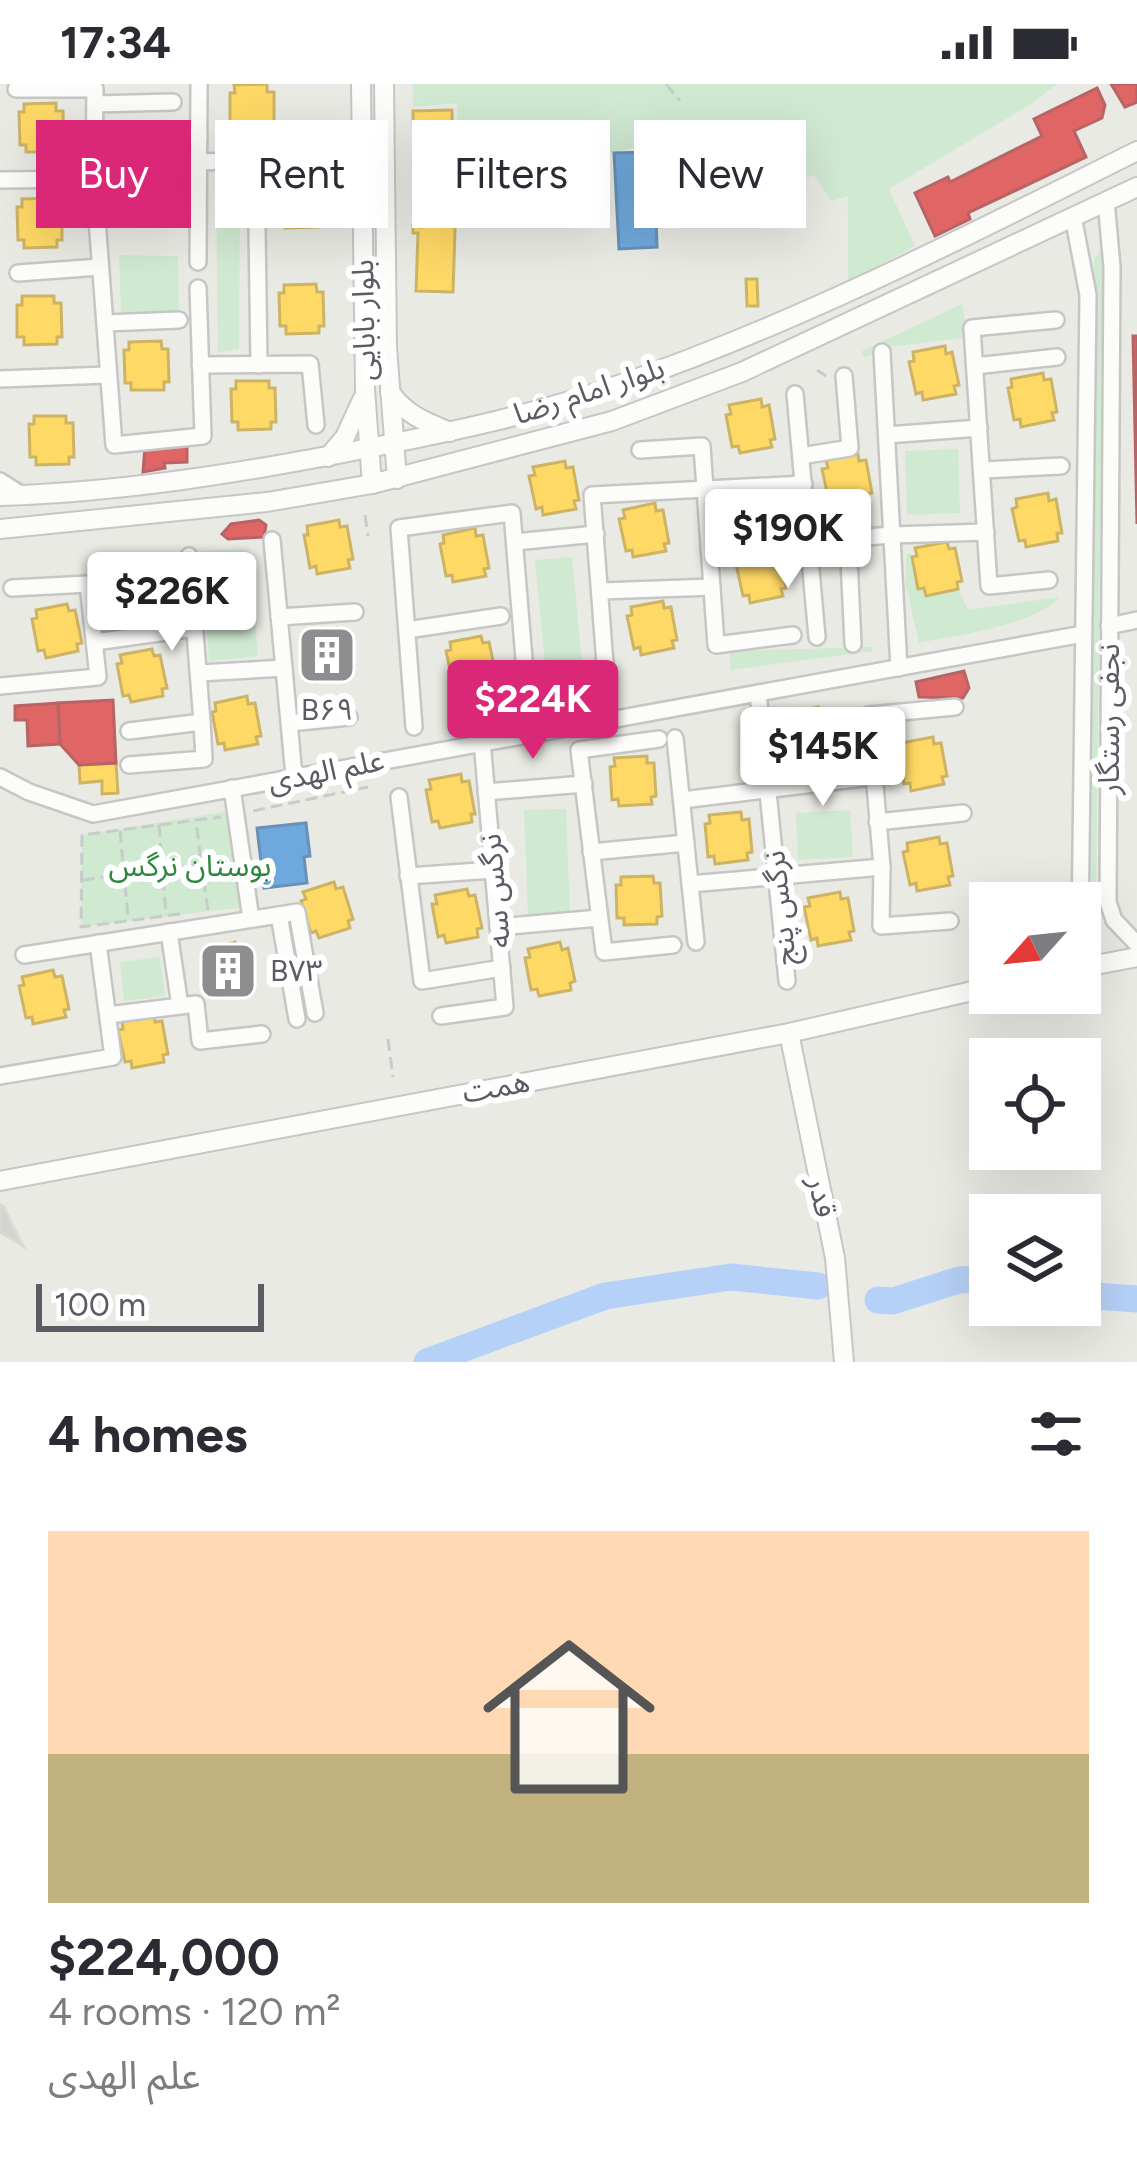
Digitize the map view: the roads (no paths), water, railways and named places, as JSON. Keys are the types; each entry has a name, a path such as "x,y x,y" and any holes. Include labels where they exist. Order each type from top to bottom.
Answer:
{"street":[{"path":"198,262 199,84"},
{"name":"بلوار بابایی","path":"361,84 365,389 372,484"},
{"name":"بلوار بابایی","path":"384,84 390,392 397,479"},
{"path":"16,89 95,89 94,120"},
{"path":"95,104 173,102"},
{"path":"191,136 199,136"},
{"name":"بلوار امام رضا","path":"0,496 105,490 328,458 451,432 623,384 890,274 1137,151"},
{"path":"199,161 215,160"},
{"path":"0,180 36,180"},
{"name":"بلوار امام رضا","path":"0,529 267,502 372,484 612,421 742,371 1137,187"},
{"name":"نجفی رستگار","path":"1106,201 1112,267 1108,902 1114,920 1137,944"},
{"name":"نجفی رستگار","path":"1073,216 1088,334 1080,882"},
{"path":"97,228 114,445 202,436 197,288"},
{"path":"257,228 259,365"},
{"path":"18,273 100,267"},
{"path":"105,323 179,320"},
{"path":"1049,580 989,586 972,328 1056,320"},
{"path":"882,352 899,668"},
{"path":"975,366 1057,357"},
{"path":"200,365 310,364 316,425"},
{"path":"0,379 107,375"},
{"path":"801,456 850,448 844,376"},
{"path":"365,389 376,401 390,392 416,418 451,432"},
{"path":"328,458 358,412 365,389"},
{"path":"795,394 817,637"},
{"path":"887,435 979,428"},
{"path":"640,450 702,446 716,645 793,635"},
{"path":"983,470 1061,466"},
{"path":"0,481 22,495"},
{"path":"607,688 592,495 804,484"},
{"path":"414,727 399,528 512,513 530,732"},
{"path":"0,547 31,528"},
{"path":"709,549 986,532"},
{"path":"515,542 596,534"},
{"path":"848,538 854,644"},
{"path":"272,540 295,776"},
{"path":"129,765 204,759 189,556"},
{"path":"0,686 98,677 88,584 12,588"},
{"path":"602,591 712,587"},
{"path":"279,617 355,612"},
{"path":"406,629 501,616"},
{"path":"1109,626 1137,620"},
{"path":"94,642 195,628"},
{"name":"علم الهدی","path":"0,777 93,814 1083,634"},
{"path":"199,674 284,668"},
{"name":"نرگس پنج","path":"758,693 788,981"},
{"path":"950,921 881,926 882,867 869,715 955,706"},
{"path":"290,723 349,717"},
{"path":"129,731 202,722"},
{"path":"673,945 604,952 579,750 667,739 682,800 696,942"},
{"name":"نرگس سه","path":"482,741 502,968"},
{"path":"682,800 872,777"},
{"path":"486,792 584,784"},
{"path":"232,788 243,920"},
{"path":"398,797 422,982 502,968 505,1007 441,1016"},
{"path":"877,822 963,813"},
{"path":"591,852 686,843"},
{"path":"690,884 882,867"},
{"path":"409,876 493,870"},
{"path":"24,955 98,943 167,923 298,912 315,1013"},
{"path":"279,915 297,1019"},
{"path":"498,927 599,917"},
{"path":"167,923 180,1006"},
{"path":"0,1076 113,1058 98,943"},
{"path":"1101,964 1137,957"},
{"name":"همت","path":"0,1181 789,1033 969,992"},
{"path":"108,1015 196,1004 200,1041 262,1034"},
{"name":"قدر","path":"789,1033 835,1258 844,1362"}],"waterway":[{"path":"427,1362 605,1296 731,1277 818,1286"},
{"path":"878,1300 893,1301 969,1279"},
{"path":"1101,1296 1137,1299"}],"place":[{"name":"B۶۹","path":"327,655"},
{"name":"B۷۳","path":"228,971"}],"park label":[{"name":"بوستان نرگس","path":"190,866"}]}
